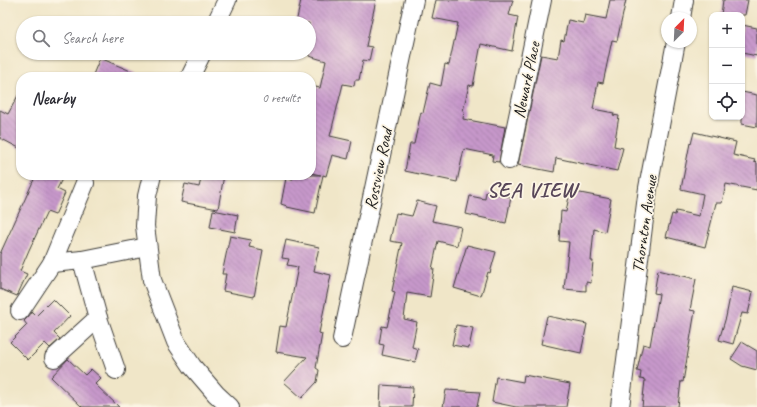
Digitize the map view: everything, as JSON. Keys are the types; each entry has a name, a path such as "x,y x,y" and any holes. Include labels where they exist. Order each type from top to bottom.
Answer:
{"street":[{"path":"219,16 227,0"},
{"name":"Rossview Road","path":"342,339 414,0"},
{"name":"Newark Place","path":"509,160 542,0"},
{"path":"682,12 684,0"},
{"name":"Thornton Avenue","path":"620,407 648,188 675,48"},
{"path":"192,72 198,60"},
{"path":"151,180 147,196 146,226 147,247 152,280 176,342 192,366 216,394 230,407"},
{"path":"20,311 52,263 86,183"},
{"path":"52,263 82,260 147,247"},
{"path":"82,260 98,318 116,370"},
{"path":"54,358 98,318"}],"building":[{"path":"301,0 376,0 366,46 372,47 369,61 363,60 359,80 355,80 354,86 343,84 330,136 352,141 348,159 332,155 326,176 323,175 315,213 287,207 281,204 286,180 316,180 316,175 321,175 316,174 316,87 320,88 326,61 316,58 316,16 298,16"},
{"path":"436,0 513,0 509,15 518,17 512,51 481,44 473,86 469,85 463,111 463,119 505,127 499,162 492,161 493,155 464,149 457,182 405,171 410,144 414,144 421,112 423,113 430,83 441,86 445,64 449,65 458,23 432,18"},
{"path":"610,0 626,0 617,41 612,40 603,83 598,82 593,109 614,113 613,115 619,116 614,146 623,148 617,171 556,158 554,172 518,165 541,55 558,58 561,40 564,41 568,20 583,23 585,15 606,19"},
{"path":"723,0 748,0 745,15 745,12 721,12"},
{"path":"745,26 757,28 757,56 745,54"},
{"path":"99,60 105,60 133,72 94,72"},
{"path":"745,93 757,95 757,127 742,124 742,120 745,120"},
{"path":"16,99 16,146 0,138 0,110 8,114"},
{"path":"694,132 736,142 733,155 755,160 754,162 757,163 757,190 726,184 722,203 716,203 705,247 666,237 672,214 675,215 676,211 699,216 703,194 681,189 690,143 691,144"},
{"path":"34,180 62,180 57,189 65,193 55,215 47,212 29,250 20,271 27,274 17,296 0,289 0,254"},
{"path":"201,180 223,180 218,209 181,202 185,184 199,187"},
{"path":"570,191 611,199 605,232 594,229 591,261 593,261 591,283 586,282 586,291 564,289 569,242 559,241 561,211 566,212"},
{"path":"486,192 511,197 506,223 466,214 470,196 485,199"},
{"path":"417,201 436,206 432,221 461,227 457,246 438,241 432,269 434,269 430,297 407,293 404,319 417,322 412,347 418,349 415,362 382,355 384,345 379,344 382,326 387,327 395,292 392,291 402,243 390,241 396,213 412,216"},
{"path":"213,210 238,215 235,232 210,227"},
{"path":"230,236 251,240 249,247 263,250 254,297 223,291 226,274 222,274"},
{"path":"286,240 319,247 314,271 331,275 319,333 322,334 316,368 319,370 317,382 302,398 284,382 307,357 276,352 280,326 286,327 298,267 287,265 289,259 282,258"},
{"path":"467,245 496,252 481,296 454,288"},
{"path":"658,270 696,279 690,310 695,311 683,382 681,381 678,407 642,407 645,380 640,379 641,372 637,371 643,344 650,346 659,294 654,293"},
{"path":"732,287 753,292 748,314 742,313 733,344 719,340 726,317"},
{"path":"53,299 70,316 54,333 60,339 50,348 45,343 28,360 10,342 27,325 24,321 32,312 36,316"},
{"path":"547,316 587,324 581,353 541,344"},
{"path":"456,325 473,328 469,348 452,345"},
{"path":"742,342 757,351 757,370 742,366 731,359"},
{"path":"68,359 85,375 91,369 101,378 95,384 119,407 82,407 51,377"},
{"path":"524,375 570,384 566,407 516,407 492,402 496,377 523,382"},
{"path":"381,385 413,387 412,407 380,407"},
{"path":"446,390 480,392 477,407 443,407"}],"district":[{"name":"SEA VIEW","path":"532,190"}]}
